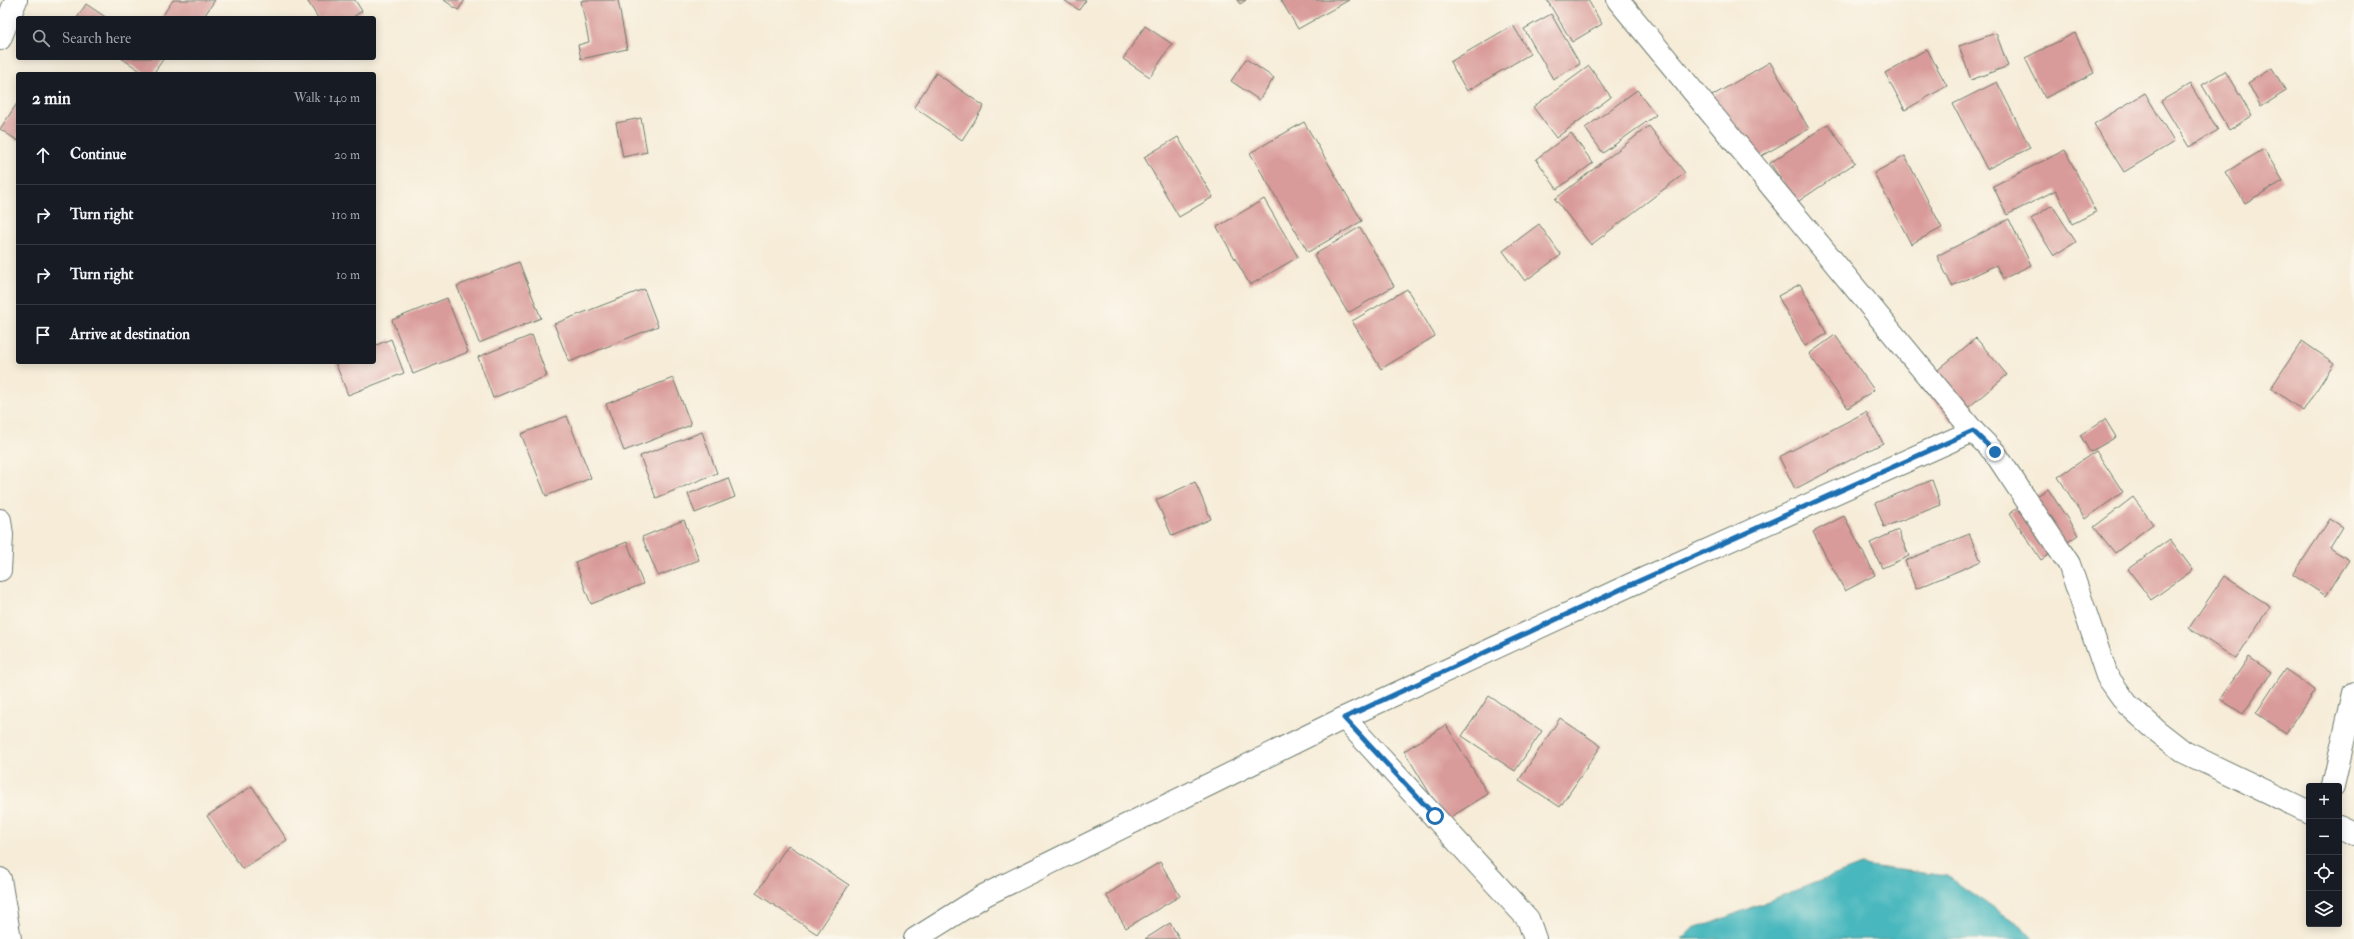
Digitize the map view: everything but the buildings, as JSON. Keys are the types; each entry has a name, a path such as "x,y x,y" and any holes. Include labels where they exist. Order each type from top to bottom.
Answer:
{"street":[{"path":"0,39 16,0"},
{"path":"1618,0 1973,431 1995,452 2069,564 2107,676 2127,704 2157,732 2184,752 2306,811"},
{"path":"915,939 985,895 1344,718 1630,585 1973,431"},
{"path":"0,520 2,536 0,570"},
{"path":"2334,783 2354,693"},
{"path":"1344,718 1528,920 1535,939"},
{"path":"2342,828 2354,834"},
{"path":"0,879 10,939"}],"water":[{"path":"1861,865 1947,876 2022,928 2034,939 1682,939 1693,928 1719,920"}],"route":[{"path":"1435,816 1344,718 1630,585 1973,431 1995,452"}]}
